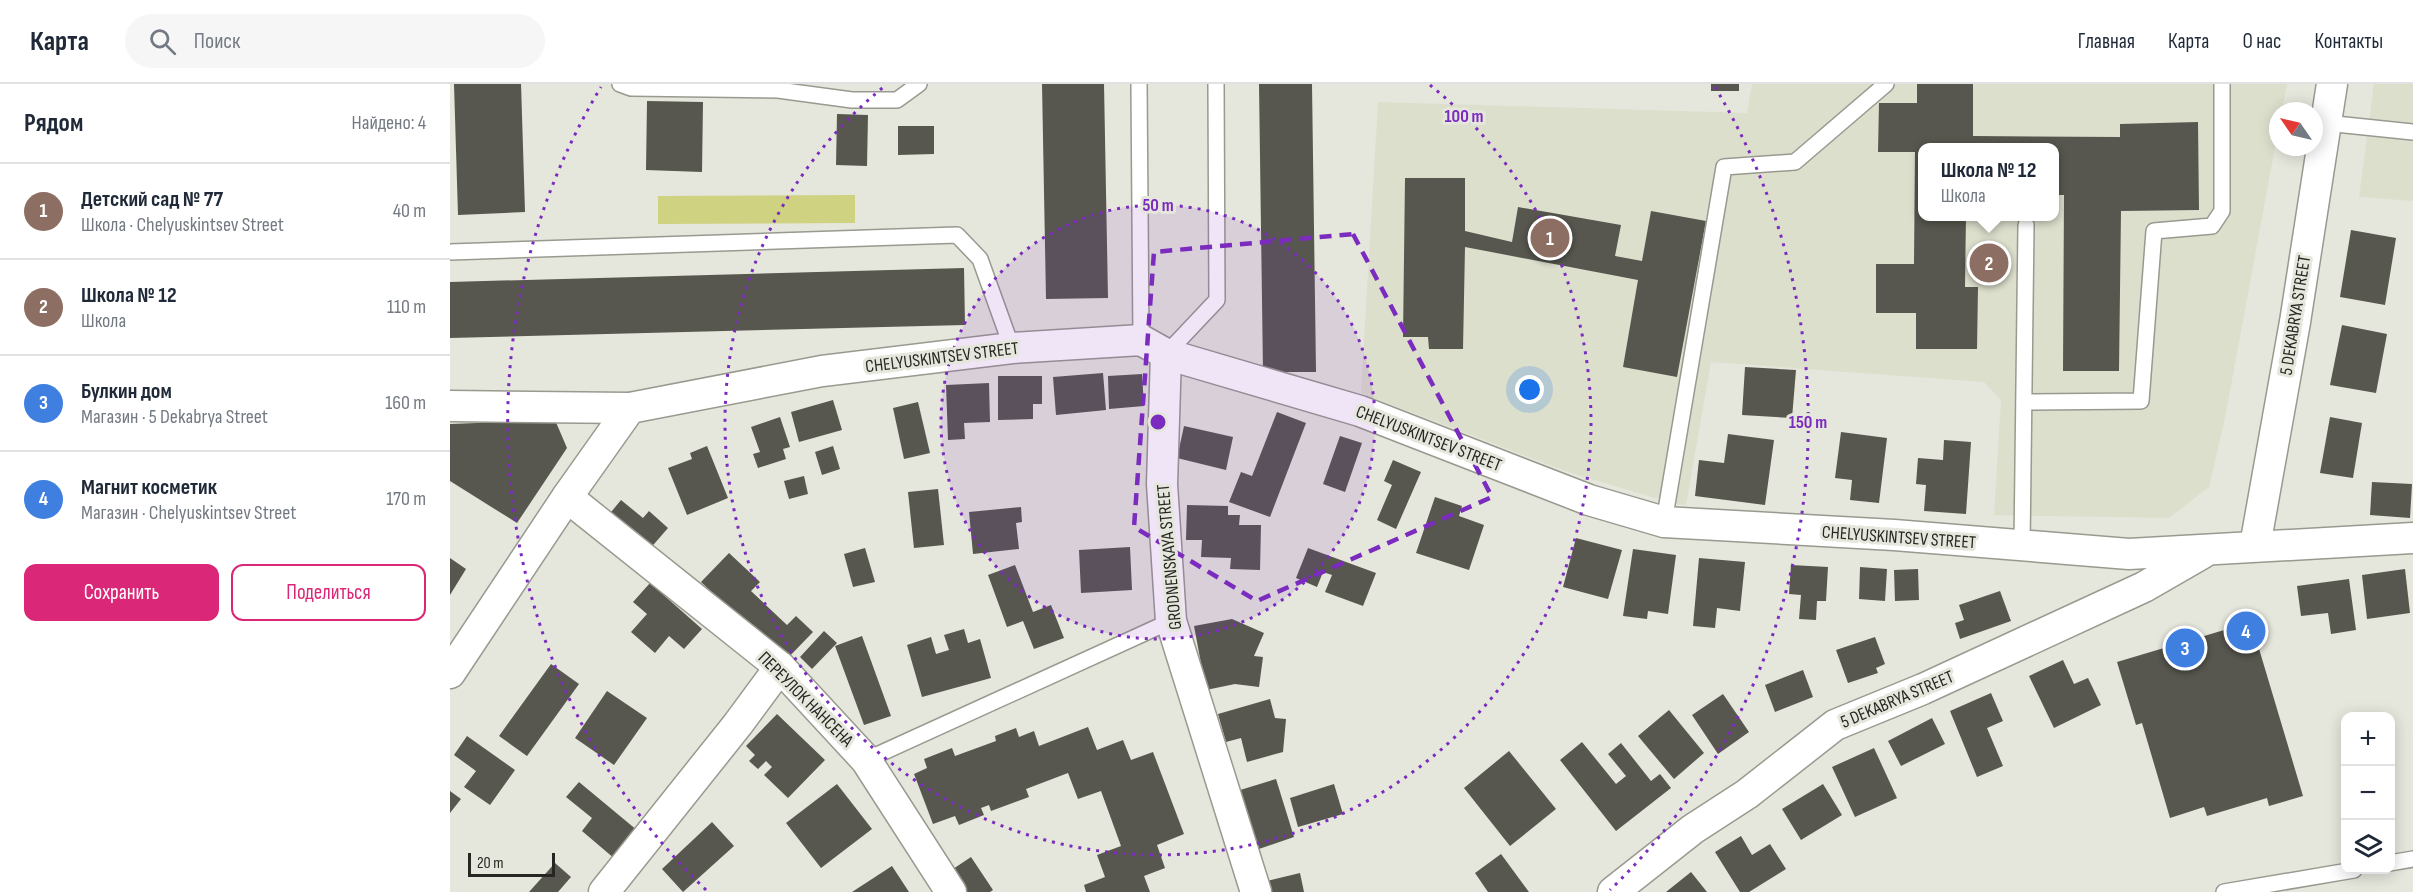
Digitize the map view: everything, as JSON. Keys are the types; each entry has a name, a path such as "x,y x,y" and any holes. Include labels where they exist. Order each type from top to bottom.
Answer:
{"street":[{"name":"5 DEKABRYA STREET","path":"2255,546 2295,322 2332,84"},
{"name":"CHELYUSKINTSEV STREET","path":"450,406 630,408 822,371 1012,348 1154,347 1360,411 1588,500 1664,522 1894,535 2129,554 2413,538"},
{"name":"GRODNENSKAYA STREET","path":"1154,347 1171,621 1256,892"},
{"path":"450,673 567,497 630,408"},
{"name":"ПЕРЕУЛОК НАНСЕНА","path":"567,497 780,667 866,760 951,892"},
{"name":"5 DEKABRYA STREET","path":"1613,892 1693,829 1747,794 1835,725 1923,689 2134,592 2208,550"},
{"path":"604,892 738,724 780,667"}],"lane":[{"path":"620,84 631,88 778,90 852,100 897,100 919,84"},
{"path":"1138,84 1154,347"},
{"path":"1154,347 1217,300 1216,84"},
{"path":"1664,522 1724,167 1795,162 1886,84"},
{"path":"2024,402 2141,401 2154,231 2212,226 2222,211 2222,84"},
{"path":"2326,123 2413,132"},
{"path":"2022,546 2026,225"},
{"path":"450,252 957,235 980,259 1012,348"},
{"path":"866,760 1171,621"},
{"path":"2395,862 2413,859"},
{"path":"2224,892 2341,872"}],"highlighted area":[{"path":"1353,234 1492,497 1257,601 1134,527 1154,252"}],"shaded area":[{"path":"1752,84 2287,84 2284,102 2269,102 2269,156 2273,156 2225,418 2209,487 2169,518 1994,515 2001,400 1984,382 1711,362 1686,505 1675,504 1565,471 1361,393 1378,102 1747,113"},
{"path":"2374,84 2413,84 2413,201 2359,197"}],"green space":[{"path":"855,195 855,223 658,224 658,196"}],"building":[{"path":"454,84 521,84 525,212 458,215"},
{"path":"1042,84 1104,84 1108,298 1046,299"},
{"path":"1259,84 1312,84 1316,372 1263,372"},
{"path":"1711,84 1739,84 1739,91 1711,91"},
{"path":"1917,84 1973,84 1973,136 2120,137 2120,124 2198,122 2199,210 2121,211 2119,371 2063,371 2064,195 2059,195 2059,143 1918,143 1918,221 1966,221 1965,287 1978,287 1977,349 1916,349 1916,313 1876,313 1876,264 1914,264 1915,152 1878,152 1879,103 1917,103"},
{"path":"647,101 703,102 702,172 646,170"},
{"path":"837,114 868,115 867,166 836,165"},
{"path":"898,126 934,126 934,154 898,155"},
{"path":"1405,178 1465,178 1465,231 1512,242 1518,207 1621,225 1615,256 1642,261 1651,211 1706,221 1677,377 1623,367 1638,280 1465,247 1463,349 1429,349 1428,337 1403,337"},
{"path":"2351,230 2396,238 2385,305 2340,297"},
{"path":"964,268 965,325 450,338 450,282"},
{"path":"2342,325 2387,334 2376,393 2330,385"},
{"path":"1745,367 1796,370 1792,418 1742,415"},
{"path":"1103,373 1106,410 1056,415 1053,377"},
{"path":"1142,374 1144,406 1109,409 1108,376"},
{"path":"998,376 1042,376 1042,404 1033,404 1033,419 998,420"},
{"path":"989,383 990,422 964,423 965,439 948,440 946,385"},
{"path":"833,400 842,430 799,442 791,412"},
{"path":"918,402 930,453 904,459 893,408"},
{"path":"1277,412 1306,423 1270,517 1229,502 1241,472 1252,476"},
{"path":"780,417 790,447 783,449 786,459 758,468 753,454 760,452 751,427"},
{"path":"2330,417 2362,423 2353,478 2320,473"},
{"path":"555,420 567,448 517,523 450,481 450,424"},
{"path":"1184,426 1233,437 1226,470 1177,458"},
{"path":"1841,432 1887,438 1879,503 1850,500 1852,480 1835,478"},
{"path":"1728,434 1774,440 1765,505 1695,496 1699,460 1724,463"},
{"path":"1340,436 1362,443 1345,492 1323,484"},
{"path":"1944,440 1971,442 1966,514 1924,511 1926,485 1916,484 1918,458 1943,460"},
{"path":"707,446 728,498 687,515 668,468 692,459 690,453"},
{"path":"833,446 840,469 822,475 815,452"},
{"path":"1393,460 1421,472 1396,529 1377,520 1392,485 1384,481"},
{"path":"804,476 808,494 789,499 784,481"},
{"path":"2372,482 2412,484 2410,518 2370,515"},
{"path":"938,489 944,545 914,548 908,492"},
{"path":"1435,497 1462,506 1459,516 1484,525 1469,570 1416,553"},
{"path":"621,500 643,518 649,511 668,528 648,551 607,517"},
{"path":"1187,505 1228,506 1228,515 1240,515 1239,525 1261,525 1260,570 1230,569 1231,558 1201,557 1202,540 1186,540"},
{"path":"1021,507 1022,522 1016,523 1019,549 973,554 969,512"},
{"path":"1576,538 1622,550 1608,599 1563,587"},
{"path":"1130,547 1132,590 1081,593 1079,550"},
{"path":"865,548 875,582 853,587 844,554"},
{"path":"1308,548 1376,573 1363,606 1325,592 1332,575 1323,572 1317,587 1296,578"},
{"path":"1633,549 1676,555 1668,614 1648,611 1647,619 1623,616"},
{"path":"729,553 760,582 751,591 787,625 796,616 813,632 785,661 701,582"},
{"path":"450,558 466,569 450,595"},
{"path":"1699,558 1745,562 1740,611 1717,608 1715,628 1693,626"},
{"path":"1015,565 1033,612 1051,605 1064,638 1034,649 1023,621 1007,627 988,575"},
{"path":"1791,565 1828,567 1826,601 1817,601 1816,620 1799,619 1801,595 1789,594"},
{"path":"1860,567 1887,569 1885,601 1859,599"},
{"path":"1918,569 1919,600 1895,601 1894,570"},
{"path":"2405,569 2410,613 2367,619 2362,575"},
{"path":"2349,579 2356,630 2331,634 2328,613 2301,616 2297,586"},
{"path":"650,583 702,629 684,649 669,636 655,653 631,632 647,614 633,602"},
{"path":"2000,591 2011,621 1960,639 1955,623 1964,620 1959,605"},
{"path":"1232,619 1264,633 1254,656 1263,657 1259,687 1235,684 1206,690 1194,626"},
{"path":"2251,622 2303,796 2269,806 2267,798 2207,816 2204,807 2170,818 2142,723 2136,725 2117,662"},
{"path":"964,629 968,643 980,639 991,678 922,697 907,645 931,637 936,654 949,650 944,635"},
{"path":"824,631 837,643 812,669 800,657"},
{"path":"862,636 891,716 864,725 835,646"},
{"path":"1875,637 1885,664 1876,668 1878,673 1848,683 1836,650"},
{"path":"2063,660 2074,684 2088,678 2101,705 2054,728 2029,676"},
{"path":"551,664 579,684 527,756 499,736"},
{"path":"1803,670 1813,697 1775,712 1765,685"},
{"path":"607,691 647,718 614,765 575,738"},
{"path":"1991,693 2003,721 1987,728 2003,766 1977,777 1950,711"},
{"path":"1723,694 1749,732 1718,754 1692,715"},
{"path":"1270,699 1275,718 1286,719 1283,752 1247,762 1241,738 1226,742 1218,714"},
{"path":"1669,710 1704,753 1674,779 1638,736"},
{"path":"777,714 825,760 788,798 764,775 772,767 766,761 758,769 749,761 755,755 746,746"},
{"path":"1932,718 1945,744 1901,766 1888,741"},
{"path":"1088,727 1097,750 1123,740 1131,760 1153,752 1184,834 1157,845 1165,868 1144,876 1150,892 1086,892 1084,885 1105,877 1097,855 1121,846 1101,791 1078,799 1068,773 1026,789 1029,797 991,811 989,805 981,808 984,815 959,825 955,816 933,824 914,774 927,768 924,759 952,748 955,756 996,741 995,736 1016,728 1019,737 1034,731 1039,746"},
{"path":"467,736 515,770 490,805 464,787 476,771 454,755"},
{"path":"1582,742 1616,784 1626,776 1608,754 1621,743 1651,781 1660,774 1671,788 1616,831 1560,760"},
{"path":"1874,748 1897,798 1855,817 1832,767"},
{"path":"1509,751 1556,809 1510,846 1464,788"},
{"path":"1276,779 1294,837 1256,850 1237,791"},
{"path":"579,782 638,831 615,859 582,831 592,818 566,797"},
{"path":"837,784 872,829 821,868 786,823"},
{"path":"1334,784 1343,814 1298,827 1290,798"},
{"path":"1823,784 1842,815 1801,840 1782,809"},
{"path":"450,791 461,799 450,813"},
{"path":"712,822 734,846 683,892 662,869"},
{"path":"1741,836 1752,855 1770,844 1786,869 1749,892 1740,892 1715,852"},
{"path":"1501,854 1529,892 1488,892 1475,873"},
{"path":"971,857 993,890 990,892 959,892 947,873"},
{"path":"555,863 571,877 558,892 529,892"},
{"path":"892,866 909,892 852,892"},
{"path":"1691,872 1707,892 1666,892"},
{"path":"1300,873 1304,892 1265,892 1263,882"}],"place":[{"name":"Детский сад № 77","path":"1550,238"},
{"name":"Школа № 12","path":"1989,263"},
{"name":"Магнит косметик","path":"2246,631"},
{"name":"Булкин дом","path":"2185,648"}]}
